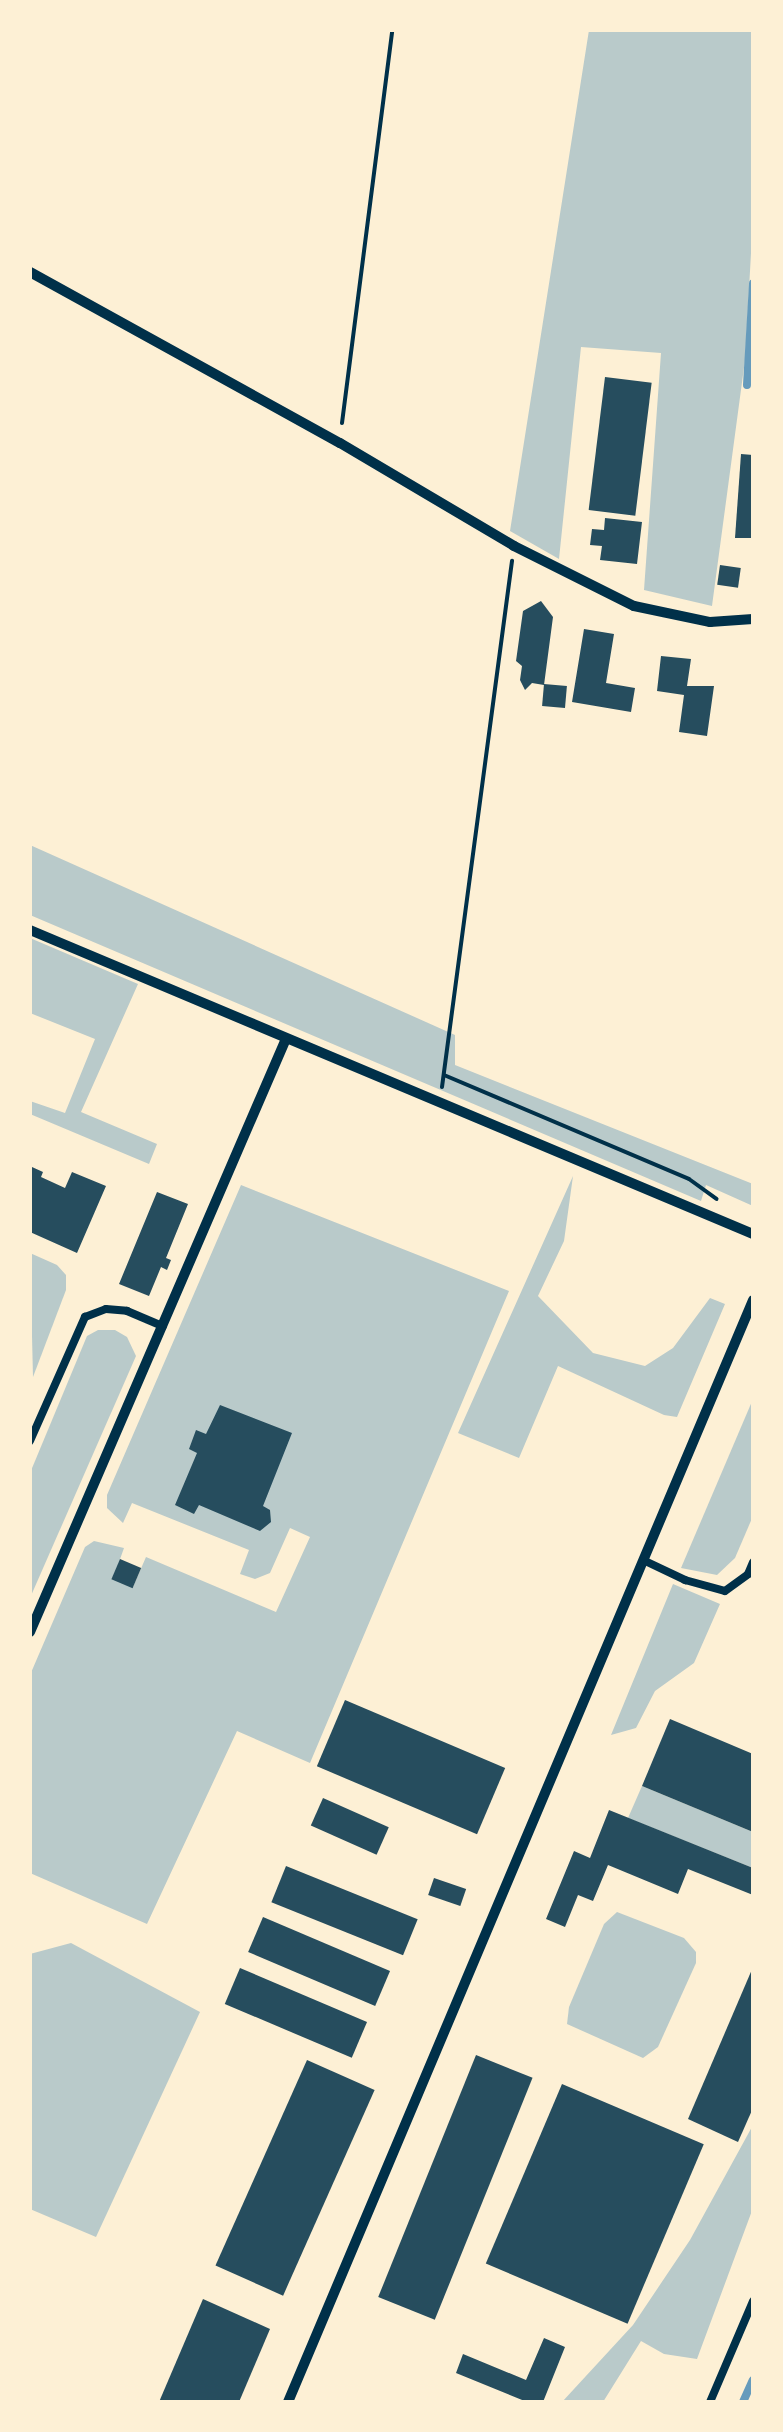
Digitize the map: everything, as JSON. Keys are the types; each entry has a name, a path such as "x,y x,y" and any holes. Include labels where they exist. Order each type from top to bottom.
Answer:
{"street":[{"path":"30,272 340,443 514,546 634,606 673,618 710,622 753,619"},
{"path":"30,930 285,1041 753,1234"},
{"path":"30,1632 285,1041"},
{"path":"288,2402 753,1300"}],"lane":[{"path":"30,1441 86,1317 106,1308 128,1310 163,1326"},
{"path":"643,1560 684,1580 725,1590 748,1574 753,1562"},
{"path":"710,2402 753,2302"}],"path":[{"path":"340,443 392,30"},
{"path":"440,1103 514,546"},
{"path":"444,1075 689,1179 718,1201"}],"shaded area":[{"path":"589,30 753,30 753,218 745,360 712,606 644,590 661,353 581,347 559,559 510,531"},
{"path":"30,845 455,1035 455,1065 753,1184 753,1206 706,1185 701,1201 30,915"},
{"path":"30,938 138,984 81,1112 157,1144 149,1164 30,1114 30,1101 65,1113 95,1039 30,1013"},
{"path":"573,1176 564,1241 538,1296 593,1353 645,1366 673,1348 710,1298 725,1304 677,1417 664,1415 558,1366 519,1458 458,1433"},
{"path":"241,1185 509,1291 310,1763 237,1731 147,1924 30,1873 30,1675 85,1547 94,1541 124,1548 113,1579 133,1587 146,1557 276,1612 310,1537 290,1528 270,1573 255,1579 240,1574 249,1550 132,1503 123,1523 107,1508 107,1495"},
{"path":"30,1253 57,1265 66,1275 66,1290 33,1377"},
{"path":"98,1330 115,1330 127,1337 136,1356 30,1598 30,1473 87,1336"},
{"path":"753,1399 753,1516 735,1558 717,1575 681,1568"},
{"path":"673,1584 720,1604 694,1663 655,1691 636,1728 611,1735"},
{"path":"642,1786 753,1832 753,1868 628,1818"},
{"path":"617,1912 684,1938 696,1952 696,1963 658,2047 643,2058 567,2024 569,2007 604,1924"},
{"path":"71,1943 200,2012 96,2237 30,2209 30,1954"},
{"path":"753,2125 753,2208 697,2359 664,2354 641,2341 603,2402 562,2402 633,2325 690,2240"}],"building":[{"path":"605,377 652,383 635,516 589,510"},
{"path":"741,454 753,455 753,538 735,538"},
{"path":"605,518 642,522 637,564 600,560 602,546 590,545 592,529 604,530"},
{"path":"720,565 741,568 738,588 717,585"},
{"path":"541,601 553,617 544,685 532,683 525,690 520,680 522,666 516,661 523,611"},
{"path":"584,629 614,634 606,683 635,688 631,712 572,702"},
{"path":"661,656 691,659 687,686 714,686 707,736 679,732 684,695 657,691"},
{"path":"544,684 567,686 565,708 542,706"},
{"path":"32,1167 43,1172 41,1177 65,1188 72,1172 106,1186 77,1253 30,1232"},
{"path":"157,1192 188,1204 166,1258 171,1260 167,1270 161,1267 149,1296 119,1284"},
{"path":"220,1405 292,1433 263,1506 270,1510 271,1522 260,1531 199,1505 194,1514 175,1505 197,1453 189,1449 196,1430 206,1434"},
{"path":"120,1559 141,1568 133,1588 111,1579"},
{"path":"345,1700 505,1768 477,1834 317,1766"},
{"path":"670,1719 753,1754 753,1832 642,1786"},
{"path":"323,1798 389,1827 377,1855 311,1825"},
{"path":"609,1810 753,1868 753,1895 688,1869 678,1894 608,1865 593,1901 578,1895 565,1927 546,1919 574,1851 590,1858"},
{"path":"286,1866 418,1919 403,1955 271,1902"},
{"path":"434,1878 466,1889 460,1906 428,1895"},
{"path":"263,1917 390,1971 375,2006 248,1952"},
{"path":"753,1967 753,2108 738,2142 688,2119"},
{"path":"240,1968 367,2022 352,2058 225,2004"},
{"path":"476,2055 533,2078 435,2320 378,2297"},
{"path":"307,2060 375,2090 283,2296 215,2266"},
{"path":"562,2084 704,2144 628,2324 486,2263"},
{"path":"203,2299 270,2329 239,2402 159,2402"},
{"path":"544,2338 565,2347 543,2402 527,2402 456,2373 463,2354 526,2380"}],"waterway":[{"path":"747,385 753,283"},
{"path":"743,2402 753,2380"}]}
